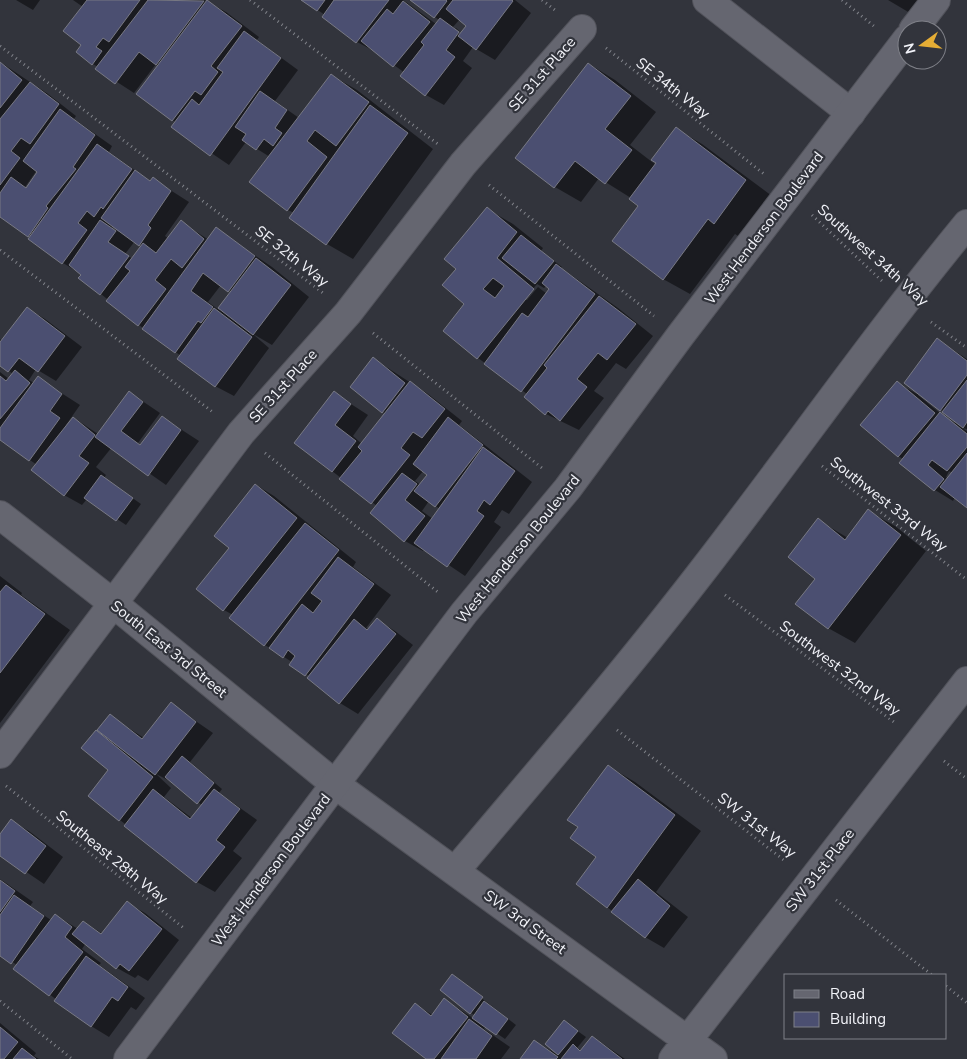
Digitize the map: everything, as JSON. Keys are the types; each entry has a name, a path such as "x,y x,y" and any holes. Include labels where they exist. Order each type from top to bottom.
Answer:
{"street":[{"path":"707,0 852,112"},
{"name":"West Henderson Boulevard","path":"921,20 936,0"},
{"name":"SE 31st Place","path":"0,754 241,433 348,313 463,164 582,29"},
{"name":"West Henderson Boulevard","path":"128,1059 464,613 568,488 680,336 897,52"},
{"path":"455,871 592,711 798,447 903,302 967,224"},
{"name":"South East 3rd Street","path":"0,515 114,604 336,785"},
{"name":"SW 31st Place","path":"681,1049 967,680"},
{"name":"SW 3rd Street","path":"336,785 455,871 681,1049 713,1059"}],"path":[{"name":"SE 34th Way","path":"542,0 582,29 790,194"},
{"path":"842,0 897,33"},
{"name":"SE 32th Way","path":"0,46 348,313 568,488"},
{"name":"Southwest 34th Way","path":"790,194 903,302 967,348"},
{"name":"Southwest 33rd Way","path":"798,447 967,580"},
{"name":"Southwest 32nd Way","path":"699,575 967,779"},
{"name":"SW 31st Way","path":"592,711 931,974"},
{"name":"Southeast 28th Way","path":"0,781 210,950"},
{"path":"947,987 967,1003"},
{"path":"0,1001 72,1059"}],"building":[{"path":"87,0 140,0 109,42 103,38 96,47 102,51 92,65 76,52 81,45 63,31"},
{"path":"148,0 204,1 156,65 139,52 115,84 95,69"},
{"path":"207,0 242,26 211,66 218,72 201,95 195,91 172,121 136,94"},
{"path":"301,0 325,0 317,11"},
{"path":"334,0 389,0 356,43 322,17"},
{"path":"410,0 446,0 447,1 434,18"},
{"path":"453,0 513,1 476,50 458,36 466,26 446,9"},
{"path":"403,1 430,22 393,67 361,41 387,9 393,14"},
{"path":"440,18 459,32 446,50 455,57 425,96 400,76 424,45 421,42"},
{"path":"244,31 281,58 210,156 171,127 192,99 199,105 223,72 217,68"},
{"path":"0,62 22,80 0,108"},
{"path":"588,63 631,96 605,129 632,150 605,184 575,161 554,188 515,158"},
{"path":"331,74 369,102 336,146 315,130 307,141 327,157 287,211 249,182"},
{"path":"30,82 59,104 30,144 21,138 11,151 20,158 0,185 0,119"},
{"path":"260,91 287,110 275,128 282,133 273,146 264,139 256,150 242,140 246,134 235,127"},
{"path":"370,105 408,133 326,245 289,218"},
{"path":"60,109 95,135 73,167 76,169 46,206 48,208 28,237 0,217 0,193 11,177 26,188 37,172 23,161"},
{"path":"676,127 746,180 714,224 708,219 663,280 612,241 638,206 629,199 656,163 651,160"},
{"path":"97,144 132,169 103,209 101,207 94,217 87,211 78,223 87,230 62,264 28,239"},
{"path":"135,170 150,181 153,177 171,191 148,225 151,228 139,246 101,218"},
{"path":"487,207 517,232 497,258 534,289 477,359 443,331 464,304 442,285 456,269 444,259","holes":["493,278 504,286 495,298 483,289"]},
{"path":"100,220 116,231 108,242 129,256 100,295 78,278 81,275 69,265"},
{"path":"181,220 204,239 182,268 171,259 155,280 166,289 138,326 106,301 130,271 125,267 143,243 156,253"},
{"path":"216,227 255,256 228,292 203,273 191,291 213,307 201,323 198,321 175,353 142,329"},
{"path":"521,235 554,261 535,284 502,258"},
{"path":"256,258 291,285 253,335 218,308"},
{"path":"556,264 595,294 521,392 484,364 522,313 528,317 549,289 542,283"},
{"path":"599,296 636,324 607,360 598,353 577,379 587,387 560,421 548,411 545,415 524,397 547,368 544,365"},
{"path":"27,307 65,336 38,372 19,358 8,372 0,366 0,342"},
{"path":"214,308 252,337 215,387 177,359"},
{"path":"937,338 967,361 967,375 940,411 904,383"},
{"path":"373,357 405,383 382,413 350,387"},
{"path":"15,370 30,383 0,419 0,376 6,381"},
{"path":"38,376 62,394 50,411 60,418 29,461 0,440 0,428"},
{"path":"967,380 967,422 963,428 942,412"},
{"path":"410,381 445,409 422,438 413,432 401,448 410,455 371,504 339,479 362,451 358,447"},
{"path":"897,381 935,413 898,457 860,425"},
{"path":"129,391 143,402 121,431 140,445 162,416 181,430 148,476 95,437"},
{"path":"334,391 351,404 335,425 356,441 332,472 294,443"},
{"path":"940,412 967,434 967,447 947,471 932,460 928,465 944,479 934,491 899,463"},
{"path":"73,417 95,435 79,456 89,463 64,496 31,470"},
{"path":"448,417 483,445 435,507 414,491 427,475 413,464"},
{"path":"483,447 515,471 490,505 484,500 477,511 484,516 447,567 414,543"},
{"path":"967,453 967,508 940,487"},
{"path":"402,473 417,484 405,500 425,516 404,542 370,513"},
{"path":"101,475 133,498 116,521 84,498"},
{"path":"255,484 297,518 223,611 196,589 229,548 214,536"},
{"path":"868,509 901,535 828,629 795,604 815,579 788,557 818,518 845,540"},
{"path":"305,523 339,550 264,646 229,618"},
{"path":"338,557 374,584 305,676 289,665 295,656 288,650 283,658 269,648 302,604 313,613 322,601 311,593"},
{"path":"6,585 45,614 0,673 0,592"},
{"path":"377,618 396,634 339,704 307,678 354,619 367,630"},
{"path":"171,702 196,722 155,775 97,730 110,714 142,739"},
{"path":"96,730 153,777 119,821 88,796 108,770 81,748"},
{"path":"182,756 214,783 197,804 165,777"},
{"path":"608,765 675,815 607,908 576,884 596,857 570,838 578,827 567,820"},
{"path":"153,789 190,819 214,789 240,809 216,840 225,847 196,883 124,826"},
{"path":"11,819 46,846 25,874 0,856 0,834"},
{"path":"638,879 670,906 645,938 611,912"},
{"path":"0,880 15,891 0,912"},
{"path":"14,895 44,916 11,964 0,956 0,915"},
{"path":"127,901 162,929 129,971 120,964 116,969 72,934 83,921 101,934"},
{"path":"55,914 72,927 65,937 83,952 49,996 13,969"},
{"path":"86,956 128,987 118,1001 112,997 91,1027 54,1001"},
{"path":"452,974 483,997 470,1014 440,990"},
{"path":"444,998 468,1017 434,1059 426,1059 392,1033 415,1003 431,1016"},
{"path":"484,1001 508,1019 496,1035 472,1018"},
{"path":"469,1019 492,1036 476,1059 441,1059"},
{"path":"564,1020 578,1031 558,1055 545,1044"},
{"path":"0,1027 18,1042 4,1059 0,1059"},
{"path":"592,1036 622,1059 561,1059 573,1044 580,1051"},
{"path":"534,1040 558,1057 556,1059 520,1059"},
{"path":"22,1048 36,1059 13,1059"}]}
